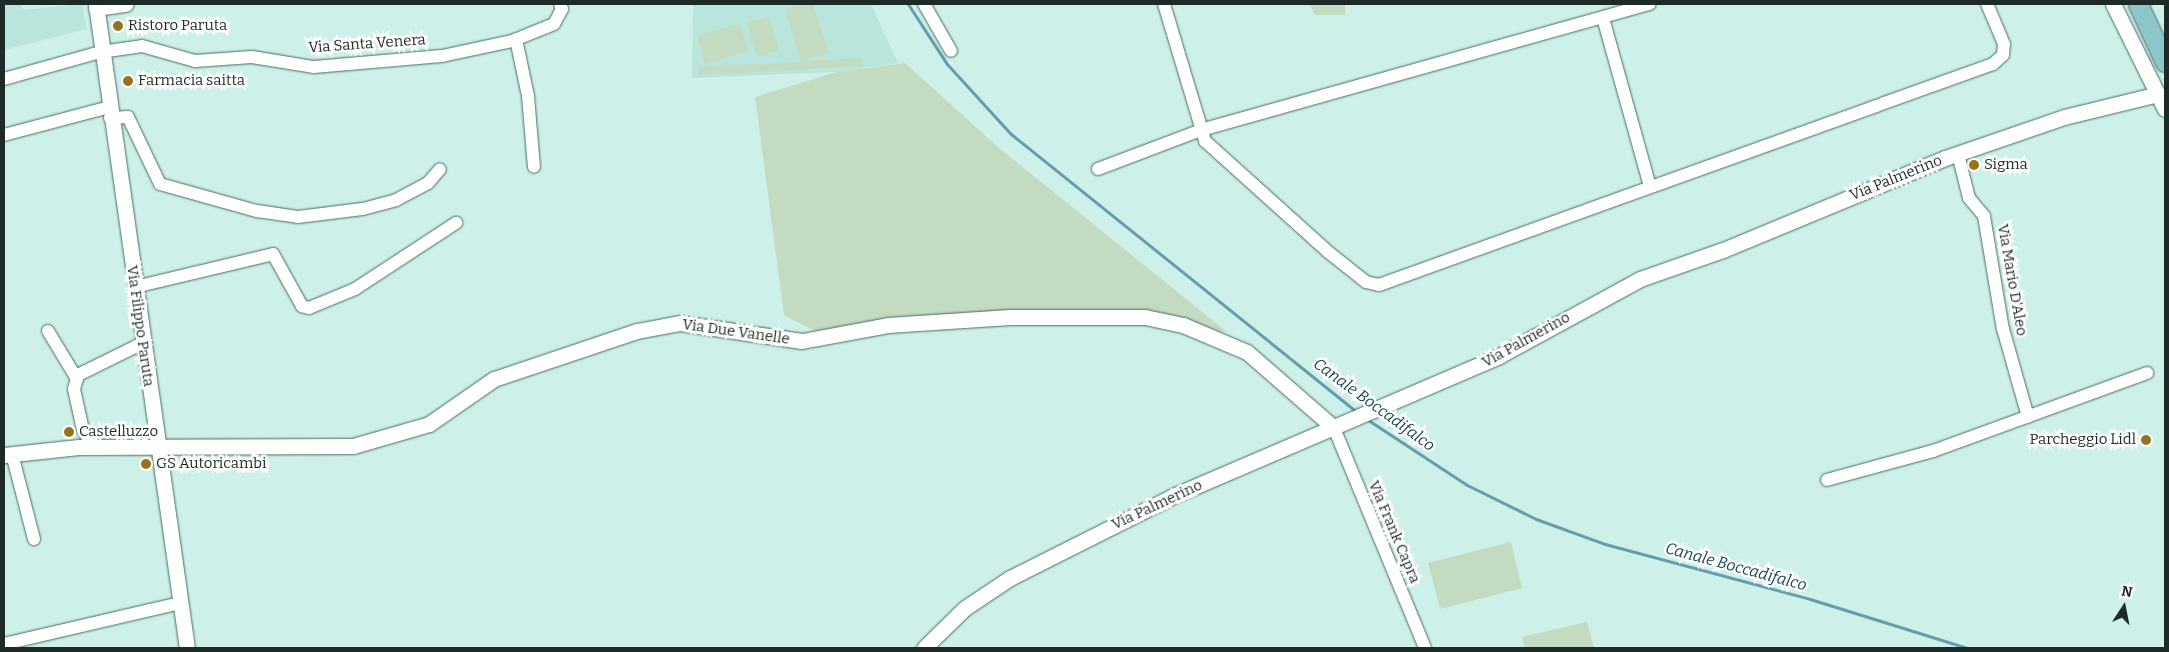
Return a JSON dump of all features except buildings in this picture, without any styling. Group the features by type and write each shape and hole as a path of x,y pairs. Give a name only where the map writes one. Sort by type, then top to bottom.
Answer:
{"main road":[{"path":"2138,4 2165,62"}],"street":[{"path":"96,6 123,4"},
{"name":"Via Santa Venera","path":"4,79 101,52 142,46 195,61 252,57 314,67 442,56 516,39 554,24 562,9 560,4"},
{"path":"924,4 951,51"},
{"path":"1164,4 1205,141 1327,251 1366,282 1379,285 1993,64 2003,55 2004,44 1987,4"},
{"path":"1098,169 1201,130 1650,4"},
{"path":"2114,4 2165,109"},
{"name":"Via Filippo Paruta","path":"96,6 109,113 187,648"},
{"path":"1603,18 1650,186"},
{"path":"516,39 528,96 534,167"},
{"name":"Via Palmerino","path":"924,648 965,608 1010,578 1173,496 1383,408 1499,356 1640,279 1722,250 1958,154 2064,117 2158,94"},
{"path":"4,135 109,113 128,117 160,184 257,211 298,217 363,209 396,200 428,183 440,169"},
{"name":"Via Mario D'Aleo","path":"1958,154 1969,198 1984,216 2003,329 2028,418"},
{"path":"135,287 273,254 302,306 309,308 355,289 456,223"},
{"name":"Via Due Vanelle","path":"8,455 93,447 310,450 354,446 429,424 494,379 637,331 680,323 802,341 875,326 1010,317 1145,318 1183,325 1247,352 1334,428"},
{"path":"48,331 77,379"},
{"path":"93,447 83,430 74,388 77,379 143,343"},
{"path":"1827,480 1933,451 2028,418 2147,373"},
{"name":"Via Frank Capra","path":"1334,428 1424,648"},
{"path":"8,455 34,539"},
{"path":"4,644 180,603"}],"shaded area":[{"path":"4,4 21,4 23,10 82,4 87,29 4,50"},
{"path":"693,4 871,4 898,63 837,72 692,78"}],"green space":[{"path":"804,4 813,4 829,53 804,61 862,58 862,66 699,75 699,67 801,62 785,9"},
{"path":"1309,4 1345,4 1345,15 1315,15"},
{"path":"769,17 779,50 757,57 747,23"},
{"path":"740,23 748,51 705,64 697,36"},
{"path":"905,63 999,148 1227,332 1104,317 824,336 784,315 755,97 837,72"},
{"path":"1511,542 1522,588 1440,609 1428,563"},
{"path":"1587,622 1594,648 1525,648 1522,637"}],"waterway":[{"name":"Canale Boccadifalco","path":"908,4 947,64 1011,134 1356,411"},
{"name":"Canale Boccadifalco","path":"1365,418 1467,485 1536,519 1605,544 1810,599 1967,648"}],"place":[{"name":"Ristoro Paruta","path":"118,26"},
{"name":"Farmacia saitta","path":"128,81"},
{"name":"Sigma","path":"1974,165"},
{"name":"Castelluzzo","path":"69,432"},
{"name":"Parcheggio Lidl","path":"2146,440"},
{"name":"GS Autoricambi","path":"146,464"}]}
